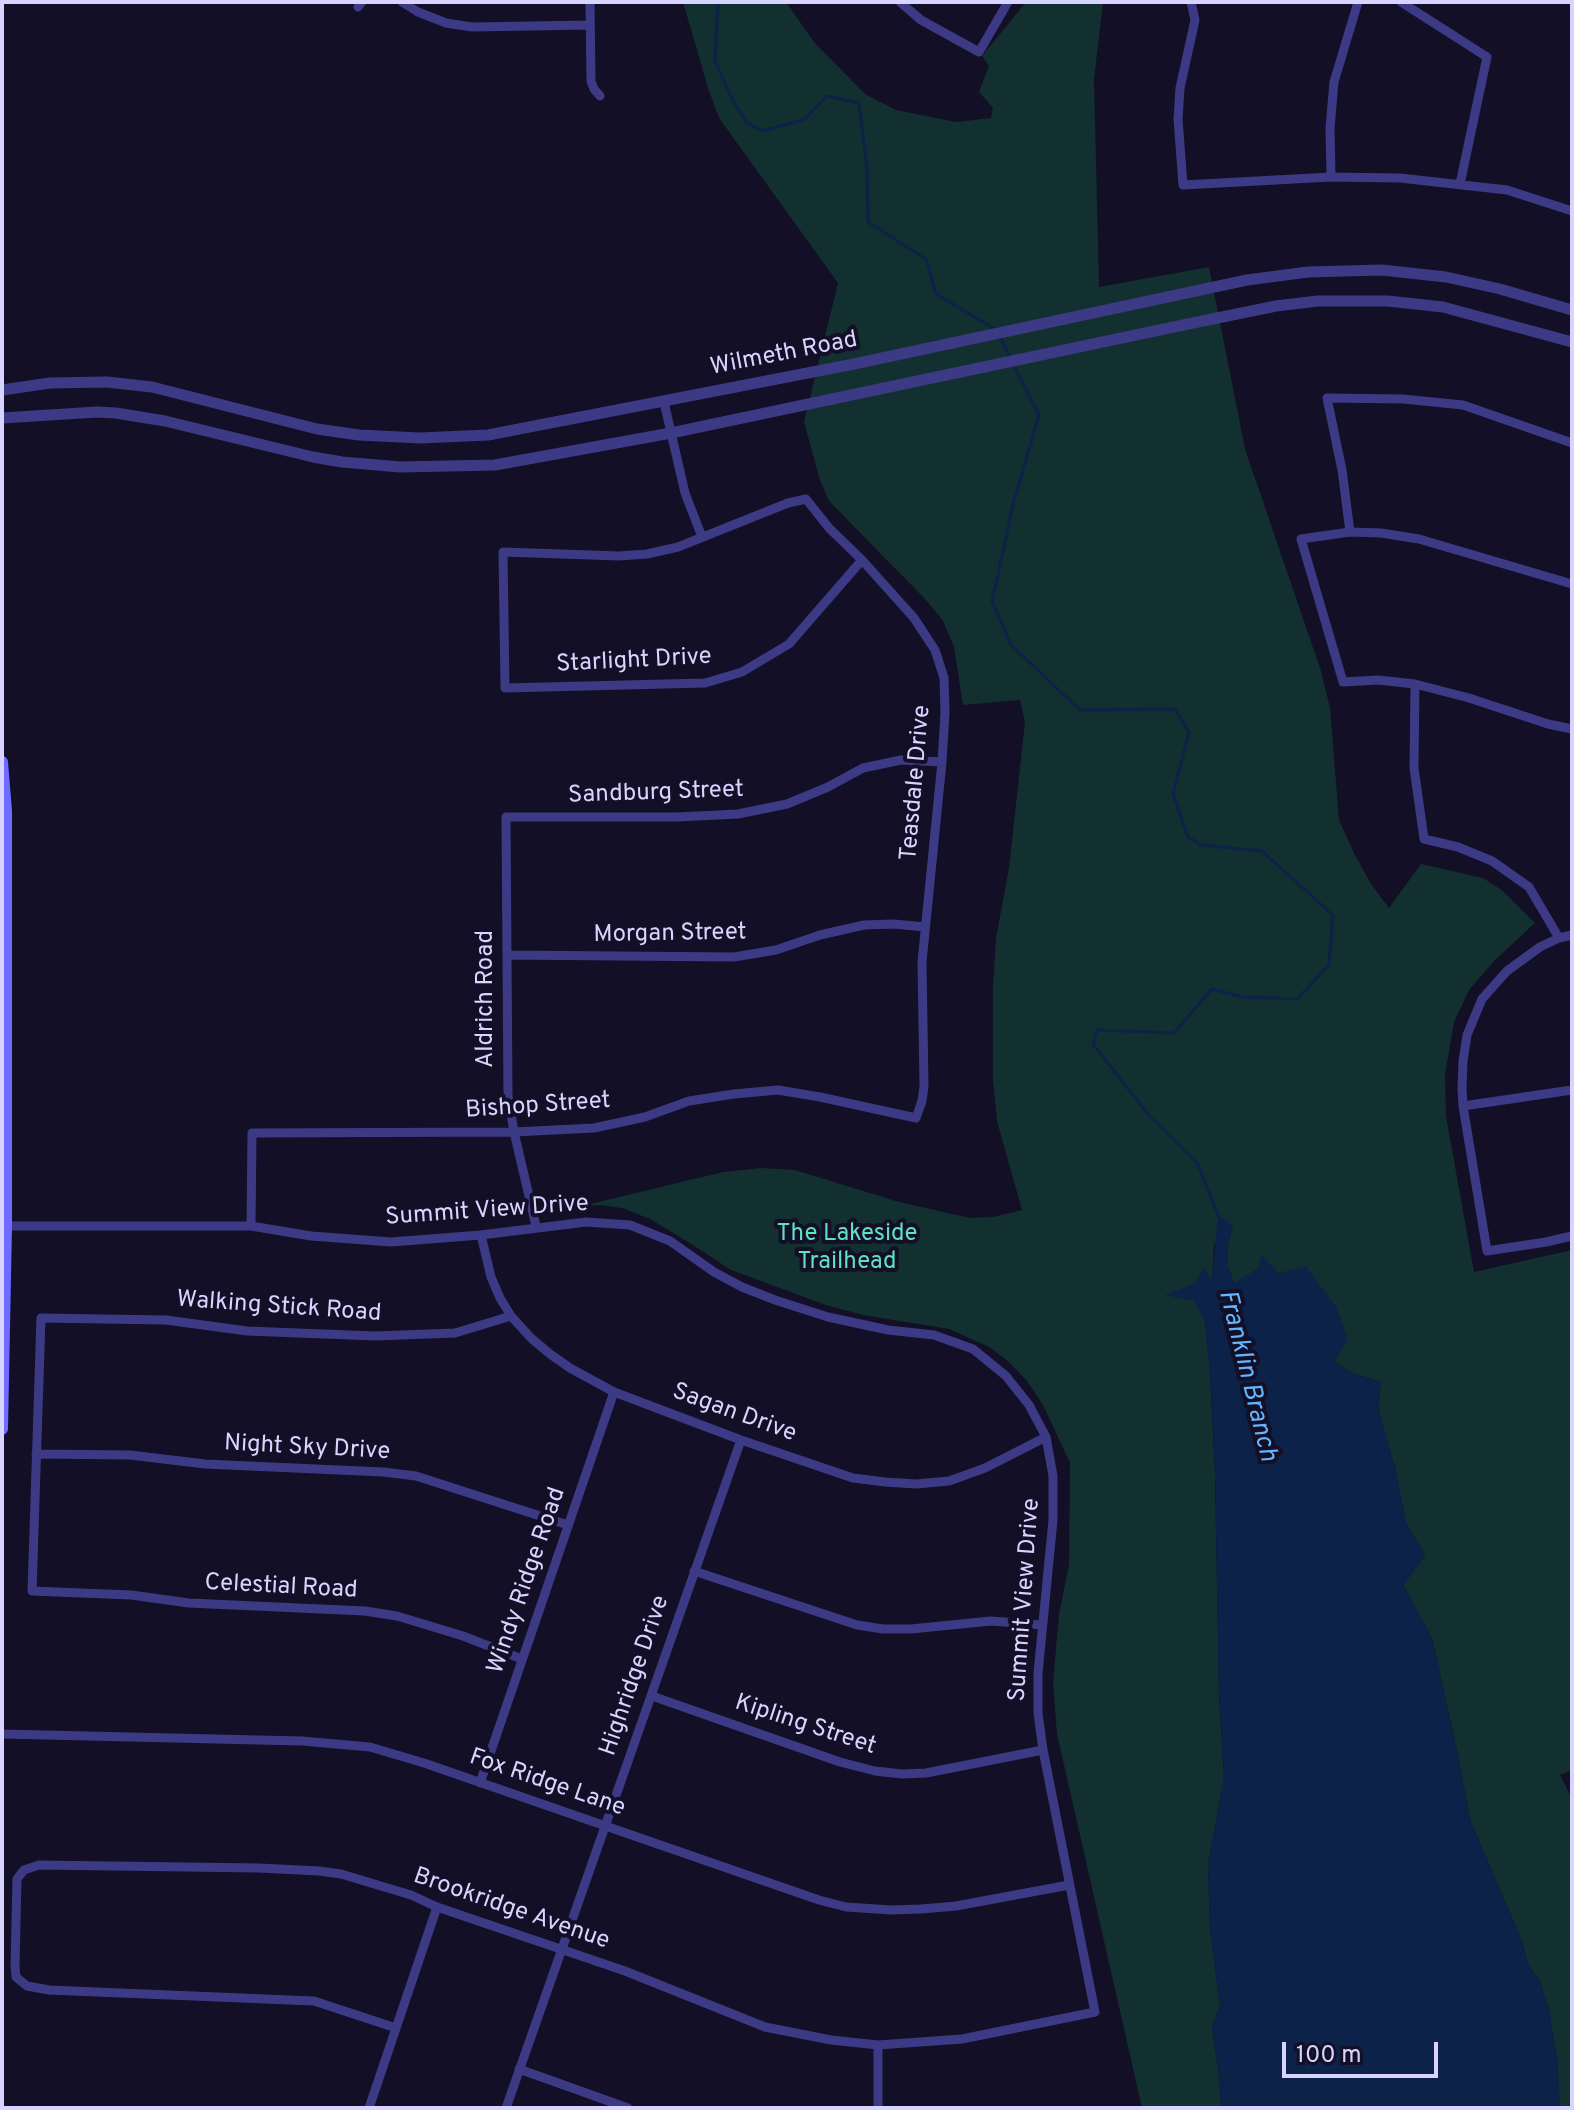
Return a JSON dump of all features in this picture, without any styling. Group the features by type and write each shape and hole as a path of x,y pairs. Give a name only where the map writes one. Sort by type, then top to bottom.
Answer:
{"main road":[{"path":"2,762 6,811 2,1429"}],"street":[{"path":"402,2 446,23 472,27 590,25"},
{"path":"590,2 591,81 600,96"},
{"path":"900,2 921,20 979,52 1008,2"},
{"path":"1191,2 1195,20 1180,88 1178,119 1183,185 1331,177 1400,178 1507,190 1572,211"},
{"path":"1331,177 1330,128 1334,82 1358,2"},
{"path":"1401,2 1487,57 1460,184"},
{"name":"Wilmeth Road","path":"2,390 50,383 107,382 152,387 317,429 359,435 488,435 854,364 1247,280 1308,272 1382,270 1446,277 1572,310"},
{"path":"2,418 116,413 165,421 342,462 400,467 495,465 671,433 1276,306 1318,301 1388,301 1443,307 1572,342"},
{"path":"1350,532 1342,470 1327,398 1403,399 1463,405 1572,443"},
{"path":"664,402 685,493 702,537"},
{"name":"Teasdale Drive","path":"702,537 788,503 806,499 829,528 914,618 935,650 944,678 945,713 922,962 924,1086 916,1118"},
{"path":"1572,584 1419,539 1350,532 1301,539 1343,682 1378,680 1415,684 1572,729"},
{"name":"Starlight Drive","path":"702,537 678,547 647,554 503,552 505,688 705,683 742,672 789,644 862,560"},
{"path":"1415,684 1414,768 1424,839 1458,847 1492,861 1529,887 1559,938"},
{"name":"Sandburg Street","path":"506,817 738,814 787,804 863,768 901,760 942,762"},
{"name":"Aldrich Road","path":"506,817 508,1096 536,1226"},
{"name":"Morgan Street","path":"507,955 734,957 776,950 820,935 864,925 925,927"},
{"path":"1572,935 1540,947 1507,971 1482,999 1473,1016 1462,1075 1463,1106 1487,1251 1572,1236"},
{"name":"Bishop Street","path":"251,1226 252,1133 514,1132 594,1128 645,1117 689,1101 778,1090 916,1118"},
{"path":"1463,1106 1572,1090"},
{"name":"Summit View Drive","path":"4,1226 251,1226 311,1236 391,1242 586,1222 630,1225 670,1241 714,1272 775,1300 873,1327 934,1335 973,1349 1006,1376 1029,1405 1046,1437 1053,1476 1053,1520 1038,1673 1038,1713 1095,2012"},
{"name":"Sagan Drive","path":"481,1235 491,1277 511,1316 550,1354 614,1392 741,1440 853,1478 916,1484 949,1481 985,1468 1046,1437"},
{"name":"Walking Stick Road","path":"36,1454 41,1318 166,1320 247,1331 375,1336 455,1333 511,1316"},
{"name":"Windy Ridge Road","path":"480,1783 614,1392"},
{"name":"Highridge Drive","path":"506,2108 741,1440"},
{"name":"Night Sky Drive","path":"36,1454 130,1455 205,1464 394,1473 446,1484 568,1525"},
{"name":"Celestial Road","path":"36,1454 32,1591 131,1595 189,1603 365,1611 397,1616 463,1636 522,1659"},
{"path":"694,1571 857,1625 883,1629 991,1621 1042,1625"},
{"name":"Kipling Street","path":"652,1696 840,1762 875,1771 926,1773 1043,1750"},
{"name":"Fox Ridge Lane","path":"2,1734 302,1741 370,1747 846,1907 891,1910 956,1906 1069,1885"},
{"name":"Brookridge Avenue","path":"396,2028 314,2001 49,1990 27,1986 16,1977 15,1966 16,1891 20,1874 29,1867 39,1865 341,1874 625,1971 765,2027 831,2040 878,2045 962,2039 1095,2012"},
{"path":"369,2108 437,1907"},
{"path":"878,2045 878,2108"},
{"path":"519,2069 628,2108"}],"green space":[{"name":"The Lakeside Trailhead","path":"683,2 786,2 814,42 865,94 896,110 956,122 991,118 993,108 979,92 989,66 982,56 1026,2 1103,2 1094,79 1099,287 1209,267 1245,449 1321,671 1330,708 1339,820 1354,853 1389,908 1421,864 1483,878 1502,890 1535,923 1495,960 1469,990 1454,1022 1445,1075 1446,1116 1474,1272 1572,1250 1572,1770 1560,1775 1572,1799 1572,2108 1560,2108 1557,2059 1549,2011 1540,1981 1528,1965 1522,1941 1470,1820 1432,1638 1403,1585 1425,1555 1406,1523 1395,1468 1378,1409 1381,1382 1354,1374 1334,1362 1279,1273 1258,1269 1234,1284 1228,1267 1228,1244 1233,1226 1214,1244 1212,1282 1203,1269 1195,1284 1167,1295 1194,1300 1205,1321 1210,1372 1224,1778 1208,1865 1210,1927 1220,2006 1212,2027 1221,2108 1142,2108 1057,1734 1053,1683 1059,1614 1069,1565 1070,1463 1043,1405 1027,1381 1008,1361 989,1347 949,1329 863,1315 826,1305 731,1270 650,1219 622,1208 582,1206 723,1172 761,1168 795,1170 899,1202 970,1218 993,1217 1022,1210 997,1121 993,1080 996,938 1009,868 1025,722 1020,700 963,705 954,647 943,621 829,501 804,422 838,283 719,118"}],"water":[{"path":"1218,1215 1233,1226 1228,1244 1228,1267 1234,1283 1258,1269 1262,1255 1279,1273 1306,1266 1336,1307 1348,1339 1334,1362 1354,1374 1381,1382 1378,1409 1395,1468 1406,1523 1425,1555 1403,1585 1432,1638 1470,1820 1522,1941 1528,1965 1540,1981 1549,2011 1557,2059 1560,2108 1221,2108 1212,2027 1220,2006 1210,1927 1208,1865 1224,1777 1210,1372 1205,1322 1194,1300 1165,1295 1195,1284 1203,1268 1212,1280"}],"waterway":[{"name":"Franklin Branch","path":"718,2 715,61 746,122 762,131 805,119 827,96 859,103 867,167 868,222 926,259 936,294 995,329"},
{"name":"Franklin Branch","path":"999,335 1010,357"},
{"name":"Franklin Branch","path":"1013,364 1039,415 1014,501 992,601 1011,645 1080,710 1175,709 1189,732 1173,794 1188,837 1201,845 1262,851 1333,915 1329,965 1297,999 1242,997 1212,989 1174,1033 1097,1030 1093,1044 1149,1115 1197,1163 1219,1217"}]}
